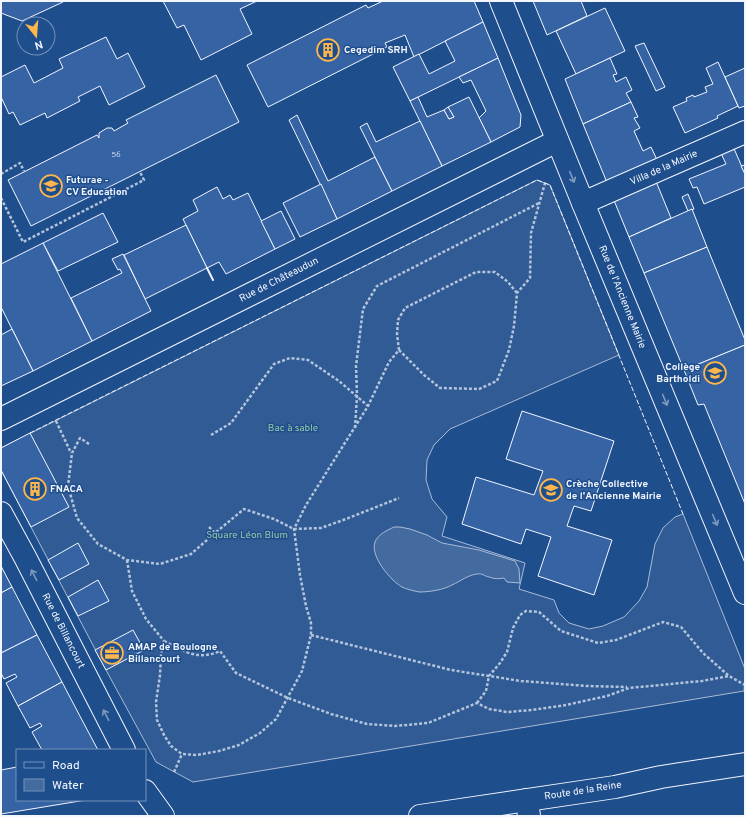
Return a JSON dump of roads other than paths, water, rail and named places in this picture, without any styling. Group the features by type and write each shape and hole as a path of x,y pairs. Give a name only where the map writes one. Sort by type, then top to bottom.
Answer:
{"street":[{"name":"Rue de l'Ancienne Mairie","path":"501,1 745,593"},
{"name":"Villa de la Mairie","path":"583,203 745,132"},
{"name":"Rue de Châteaudun","path":"1,419 558,141"},
{"name":"Rue de Billancourt","path":"1,513 123,749"},
{"name":"Route de la Reine","path":"420,816 528,808 661,777 745,764"},
{"path":"146,792 163,816"}],"water":[{"path":"394,527 410,529 427,535 442,543 479,550 515,561 519,569 520,583 507,582 504,578 498,579 479,574 471,576 448,587 427,592 419,592 404,588 397,584 382,567 375,554 374,548 376,539"}],"place":[{"name":"Cegedim SRH","path":"328,50"},
{"name":"Futurae - CV Education","path":"51,186"},
{"name":"Collège Bartholdi","path":"715,373"},
{"name":"FNACA","path":"35,489"},
{"name":"Crèche Collective de l'Ancienne Mairie","path":"551,490"},
{"name":"AMAP de Boulogne Billancourt","path":"112,653"}],"park label":[{"name":"Bac à sable","path":"293,428"},
{"name":"Square Léon Blum","path":"247,535"}]}
